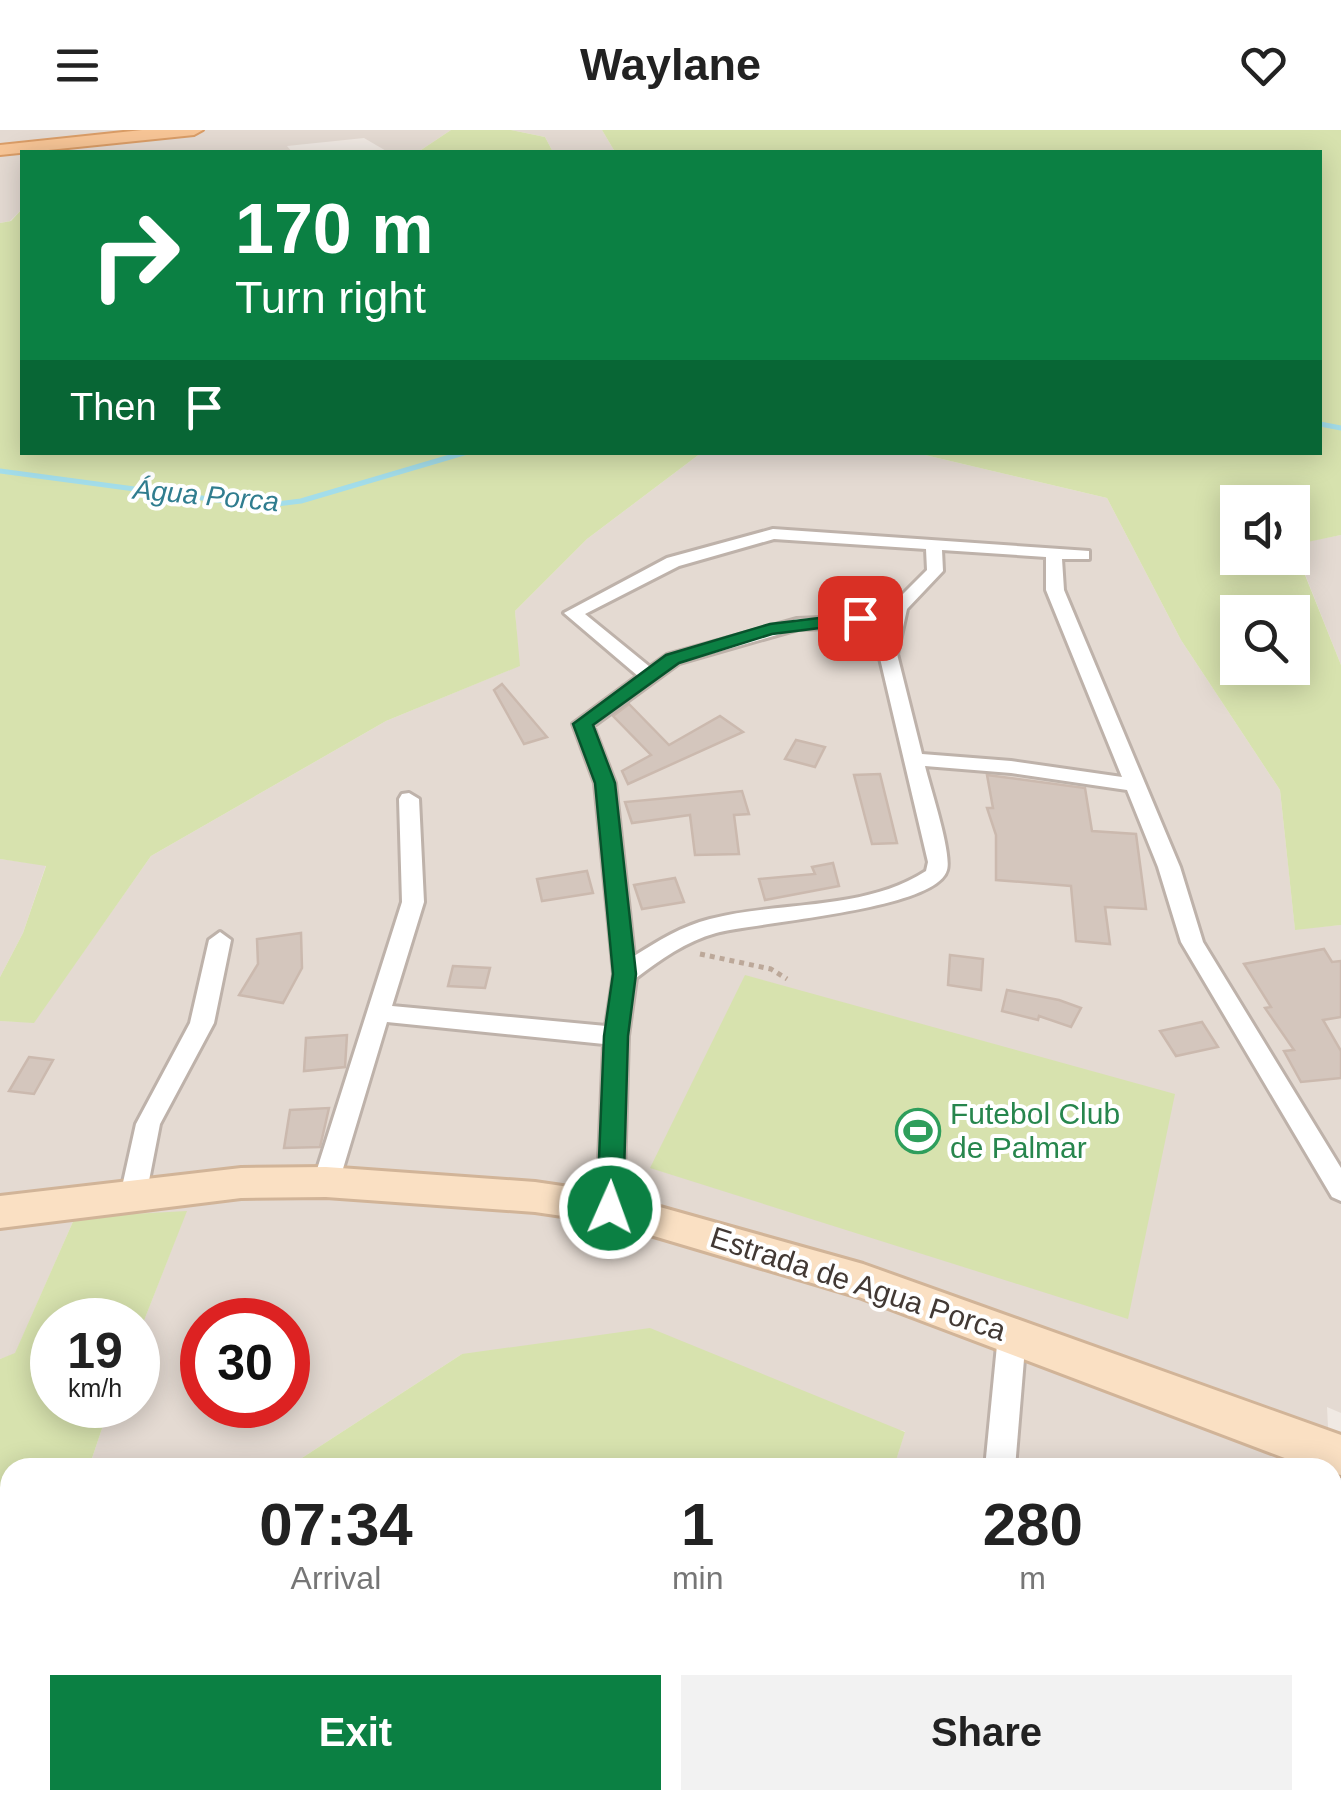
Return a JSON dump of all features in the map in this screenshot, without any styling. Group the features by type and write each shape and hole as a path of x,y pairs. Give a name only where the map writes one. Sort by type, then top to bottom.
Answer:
{"main road":[{"path":"0,150 194,130"},
{"name":"Estrada de Agua Porca","path":"0,1212 241,1182 326,1182 535,1197 610,1208 846,1276 1298,1443 1341,1455"}],"street":[{"path":"650,676 573,613 673,562 773,534 1082,555"},
{"path":"625,974 665,946 710,926 907,891 928,883 936,874 938,862 888,654 900,608 935,570 934,547"},
{"path":"1054,554 1056,590 1169,867 1192,942 1341,1190"},
{"path":"610,1208 616,1036 625,974 605,783 583,724 672,659 770,629 834,620 896,620"},
{"path":"914,759 994,765 1136,785"},
{"path":"326,1182 413,902 410,800"},
{"path":"134,1196 148,1124 202,1023 220,940"},
{"path":"378,1013 616,1036"},
{"path":"1001,1458 1012,1335"}],"path":[{"path":"665,946 772,969 787,979"}],"shaded area":[{"path":"0,130 451,130 421,150 385,150 364,138 287,146 290,150 20,150 20,211 10,221 0,223"},
{"path":"511,130 602,130 614,150 552,150 545,137"},
{"path":"698,455 925,455 1107,498 1181,640 1280,790 1295,929 1341,925 1341,1413 1327,1407 1330,1458 897,1458 905,1431 462,1354 302,1458 92,1458 102,1428 160,1428 160,1298 153,1298 186,1212 75,1217 40,1298 30,1298 30,1320 15,1354 0,1359 0,1021 34,1022 151,856 386,721 519,666 515,611 587,539"},
{"path":"1341,535 1341,665 1305,575 1310,575 1310,541"},
{"path":"0,859 46,865 23,933 0,977"}],"green space":[{"path":"451,130 511,130 545,137 552,150 421,150"},
{"path":"602,130 1341,130 1341,535 1310,541 1310,485 1220,485 1220,575 1305,575 1341,665 1341,925 1295,930 1280,790 1181,640 1107,498 925,455 1322,455 1322,150 614,150"},
{"path":"20,211 20,455 698,455 587,539 515,611 520,666 386,721 151,856 34,1023 0,1021 0,977 23,933 46,866 0,859 0,223 11,221"},
{"name":"Futebol Club de Palmar","path":"745,975 1175,1094 1128,1319 650,1168"},
{"path":"187,1211 153,1298 39,1298 75,1217"},
{"path":"30,1319 30,1428 102,1428 92,1458 0,1458 0,1359 15,1353"},
{"path":"650,1328 905,1432 897,1458 302,1458 462,1354"}],"building":[{"path":"502,684 547,737 524,744 494,690"},
{"path":"629,704 669,745 720,716 743,732 628,784 622,771 651,755 613,716"},
{"path":"796,740 825,747 815,767 785,759"},
{"path":"880,774 897,843 872,844 854,775"},
{"path":"987,775 1085,788 1092,831 1136,834 1146,909 1105,907 1110,944 1076,941 1071,886 996,880 996,835 987,808 993,808"},
{"path":"742,791 749,814 734,815 739,854 695,855 690,815 632,823 625,802"},
{"path":"833,863 839,886 765,900 759,879 815,874 812,867"},
{"path":"587,871 593,893 542,901 537,879"},
{"path":"675,878 684,902 642,909 634,885"},
{"path":"301,933 302,968 283,1003 239,995 258,964 257,939"},
{"path":"1324,949 1332,962 1341,961 1341,1017 1323,1020 1341,1051 1341,1078 1301,1082 1284,1051 1294,1050 1265,1008 1271,1007 1244,964"},
{"path":"950,955 983,959 981,990 948,985"},
{"path":"453,966 490,968 485,988 448,986"},
{"path":"1007,990 1081,1008 1071,1027 1039,1016 1038,1020 1002,1011"},
{"path":"1202,1022 1218,1047 1176,1056 1160,1031"},
{"path":"347,1035 345,1067 304,1071 306,1038"},
{"path":"29,1057 53,1060 34,1094 9,1091"},
{"path":"329,1108 320,1147 284,1148 290,1110"}],"waterway":[{"name":"Água Porca","path":"1322,424 1341,428"},
{"name":"Água Porca","path":"0,471 261,506 301,501 457,455"}],"place":[{"name":"Futebol Club de Palmar","path":"918,1131"}],"route":[{"path":"610,1208 616,1036 625,974 605,783 583,724 672,659 770,629 860,618"}]}
